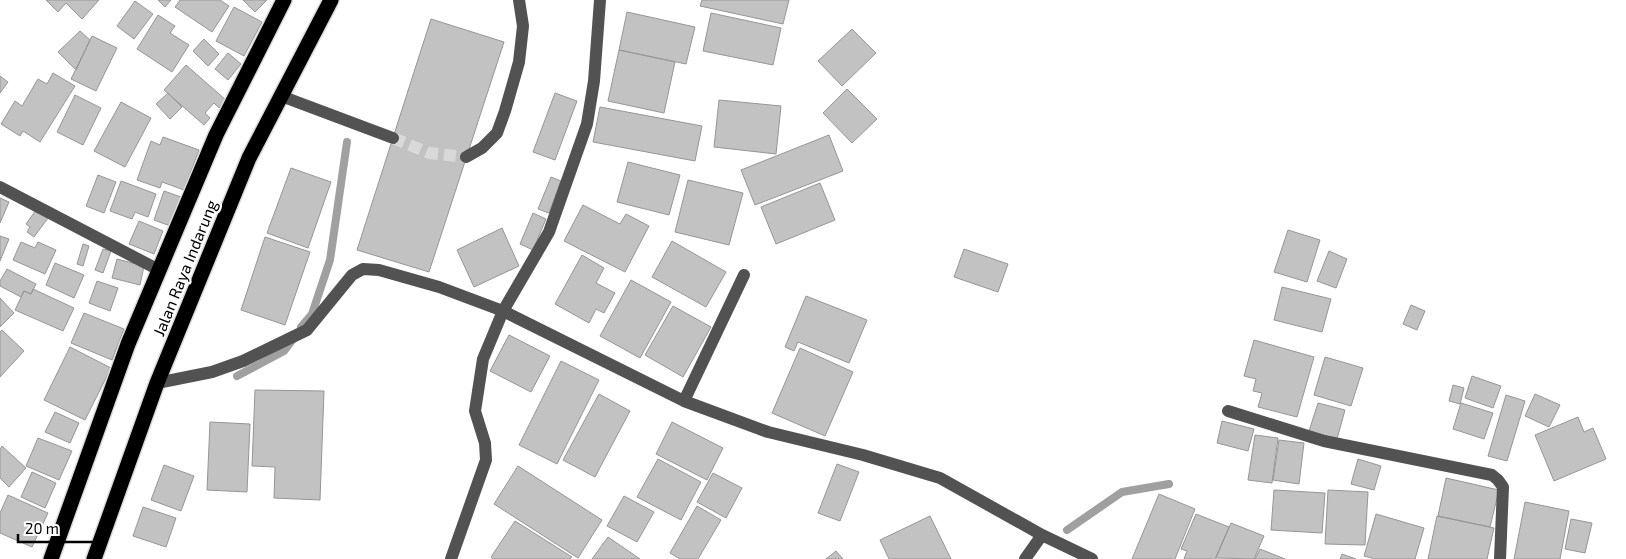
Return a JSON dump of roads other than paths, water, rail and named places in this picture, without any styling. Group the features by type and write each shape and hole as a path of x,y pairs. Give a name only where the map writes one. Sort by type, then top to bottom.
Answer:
{"highway":[{"name":"Jalan Raya Indarung","path":"51,559 128,344 216,135 284,0"},
{"name":"Jalan Raya Indarung","path":"94,559 157,383 249,158 330,0"}],"street":[{"path":"466,157 482,148 497,133 505,111 519,62 523,26 519,0"},
{"path":"450,559 486,460 485,443 475,411 483,358 503,311 549,232 587,124 594,81 600,0"},
{"path":"282,96 393,138"},
{"path":"0,187 159,270"},
{"path":"157,383 212,372 243,361 307,330 352,275 363,269 379,270 439,288 503,311 684,401 768,432 864,456 940,478 1042,535 1092,559"},
{"path":"684,401 744,275"},
{"path":"1228,411 1324,441 1492,475 1503,487 1500,559"},
{"path":"1024,559 1042,535"}],"waterway":[{"path":"301,327 312,314 330,260 347,142"},
{"path":"237,376 284,351 293,339"},
{"path":"1067,530 1122,492 1169,484"}],"tunnel":[{"path":"393,138 429,153 466,157"}]}
